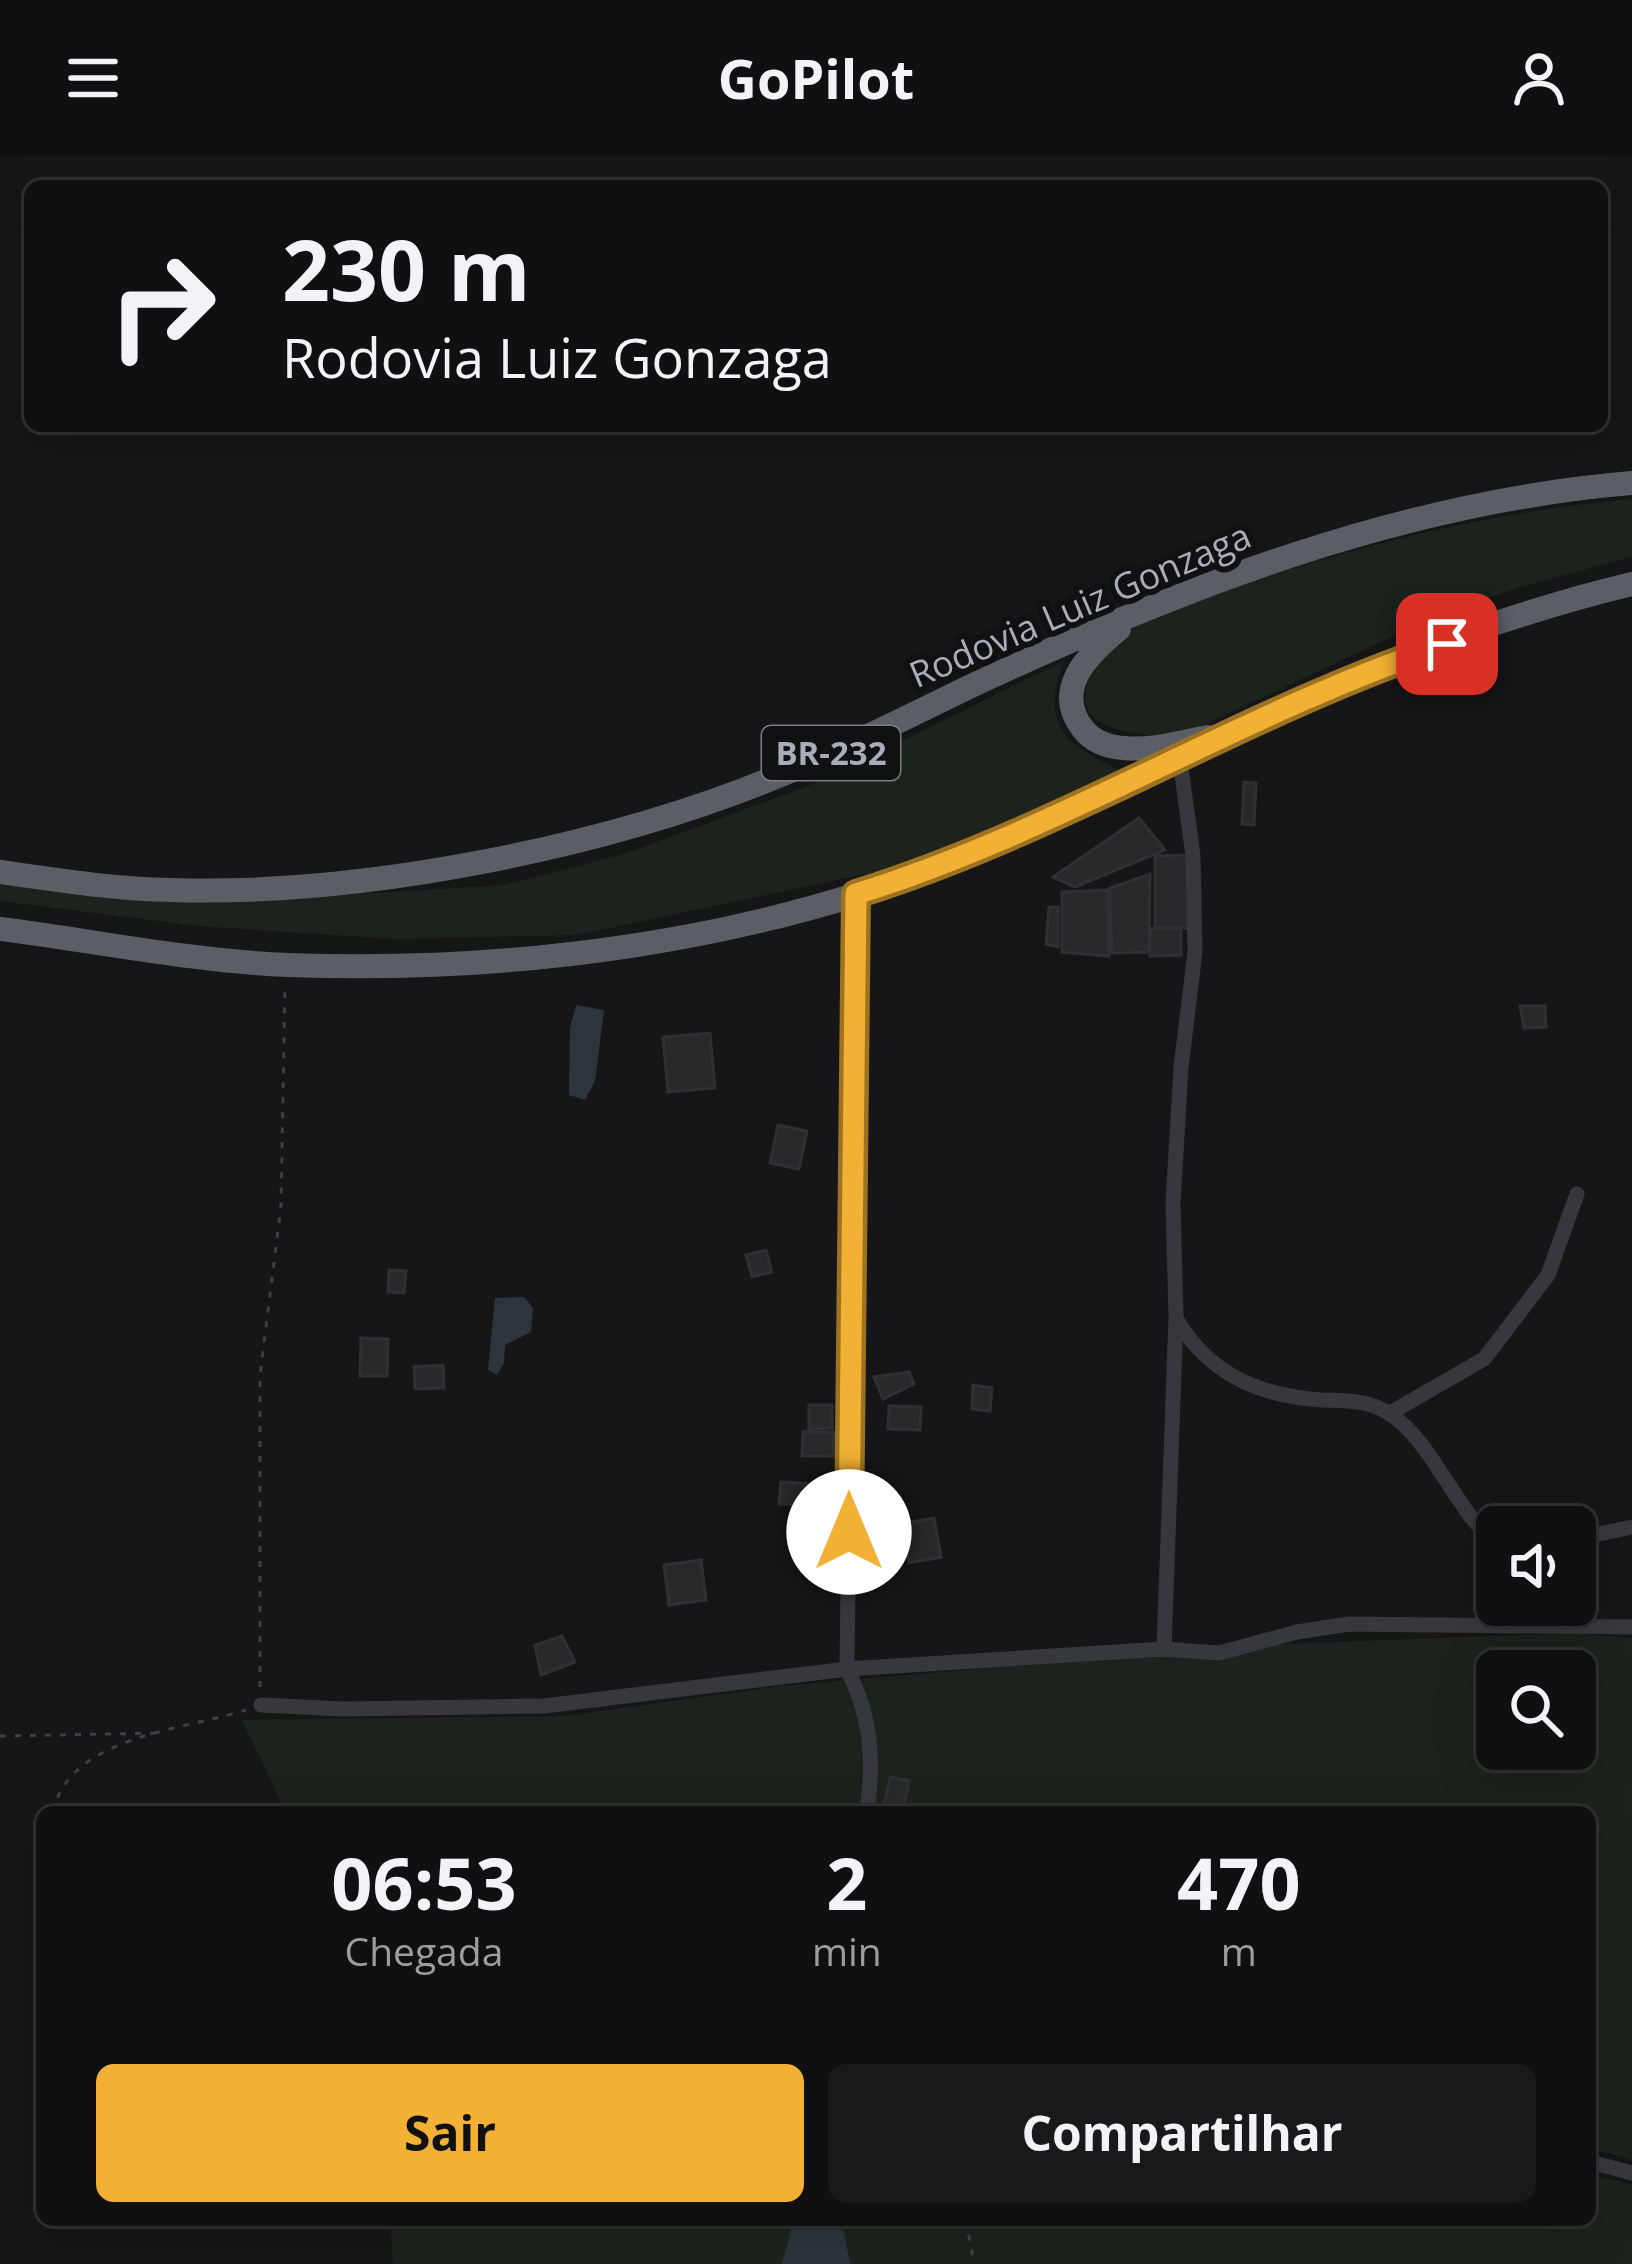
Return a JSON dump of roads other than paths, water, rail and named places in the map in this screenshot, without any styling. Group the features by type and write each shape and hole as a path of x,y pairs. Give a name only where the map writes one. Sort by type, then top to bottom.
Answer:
{"highway":[{"name":"Rodovia Luiz Gonzaga","path":"0,872 130,888 251,889 489,860 557,846 676,813 778,776 1145,609 1256,566 1394,526 1520,499 1632,483"},
{"path":"0,929 285,964 437,962 581,952 781,915 856,894 994,844 1363,672 1632,584"},
{"path":"1145,609 1108,638 1079,671 1071,687 1076,719 1089,736 1124,748 1220,735"}],"street":[{"path":"1164,1649 1176,1317 1174,1181 1195,952 1193,856 1180,760"},
{"path":"856,894 847,1669 868,1716 872,1739 867,1806"},
{"path":"1390,1413 1484,1359 1548,1275 1577,1194"},
{"path":"1176,1317 1205,1359 1247,1386 1276,1395 1372,1405 1390,1413 1406,1426 1476,1522"},
{"path":"1596,1535 1632,1527"},
{"path":"261,1705 343,1709 544,1706 847,1669 1164,1649 1219,1654 1297,1631 1369,1623 1632,1627"},
{"path":"1596,2164 1632,2174"}]}
